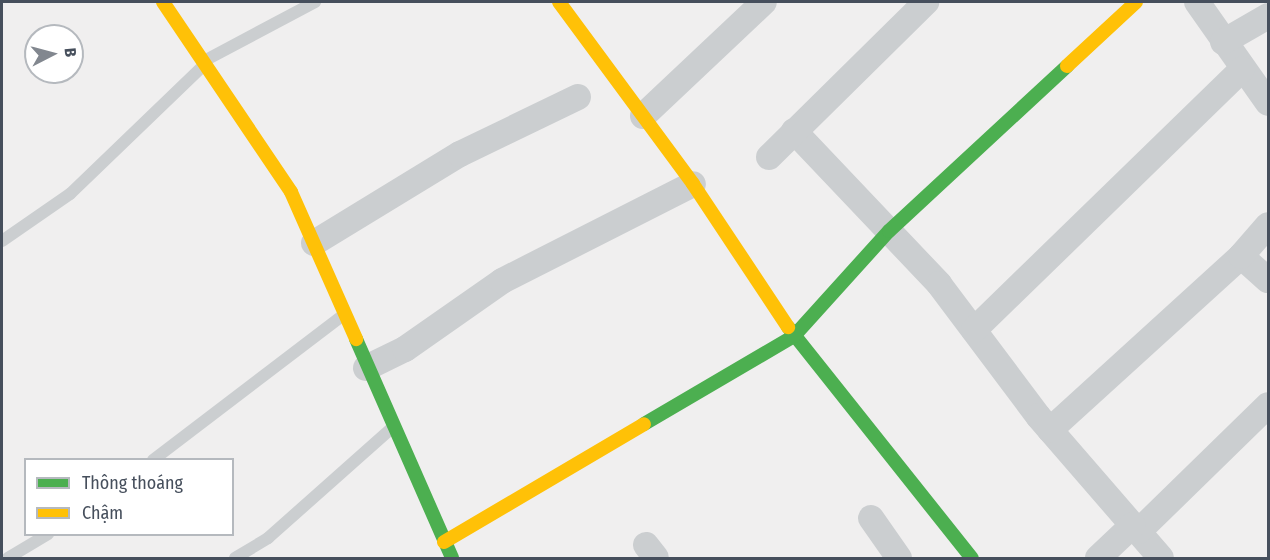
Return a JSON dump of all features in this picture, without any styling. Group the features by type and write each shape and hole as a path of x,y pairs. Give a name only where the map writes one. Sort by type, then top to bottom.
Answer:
{"street":[{"path":"559,2 693,184 794,336 972,558"},
{"path":"643,116 764,2"},
{"path":"769,157 926,2"},
{"path":"444,542 794,336 889,231 1136,2"},
{"path":"1197,2 1242,69 1269,103"},
{"path":"168,3 204,63 291,192 366,368 452,558"},
{"path":"1223,42 1269,16"},
{"path":"974,330 1242,69"},
{"path":"314,243 460,154 578,98"},
{"path":"794,131 939,284 1050,430 1161,558"},
{"path":"366,368 405,349 502,281 693,184"},
{"path":"1050,430 1241,256 1269,225"},
{"path":"1241,256 1269,280"},
{"path":"1098,558 1136,528 1269,405"},
{"path":"871,518 899,558"}],"lane":[{"path":"2,240 69,194 204,63 315,2"},
{"path":"154,458 344,315"},
{"path":"235,558 268,537 393,428"},
{"path":"8,558 45,536"}],"traffic: fast":[{"path":"644,424 794,336 889,231 1067,66"},
{"path":"788,327 972,558"},
{"path":"356,339 452,558"}],"traffic: slow":[{"path":"163,2 291,192 356,339"},
{"path":"559,2 693,184 788,327"},
{"path":"1067,66 1136,2"},
{"path":"444,542 644,424"}]}
